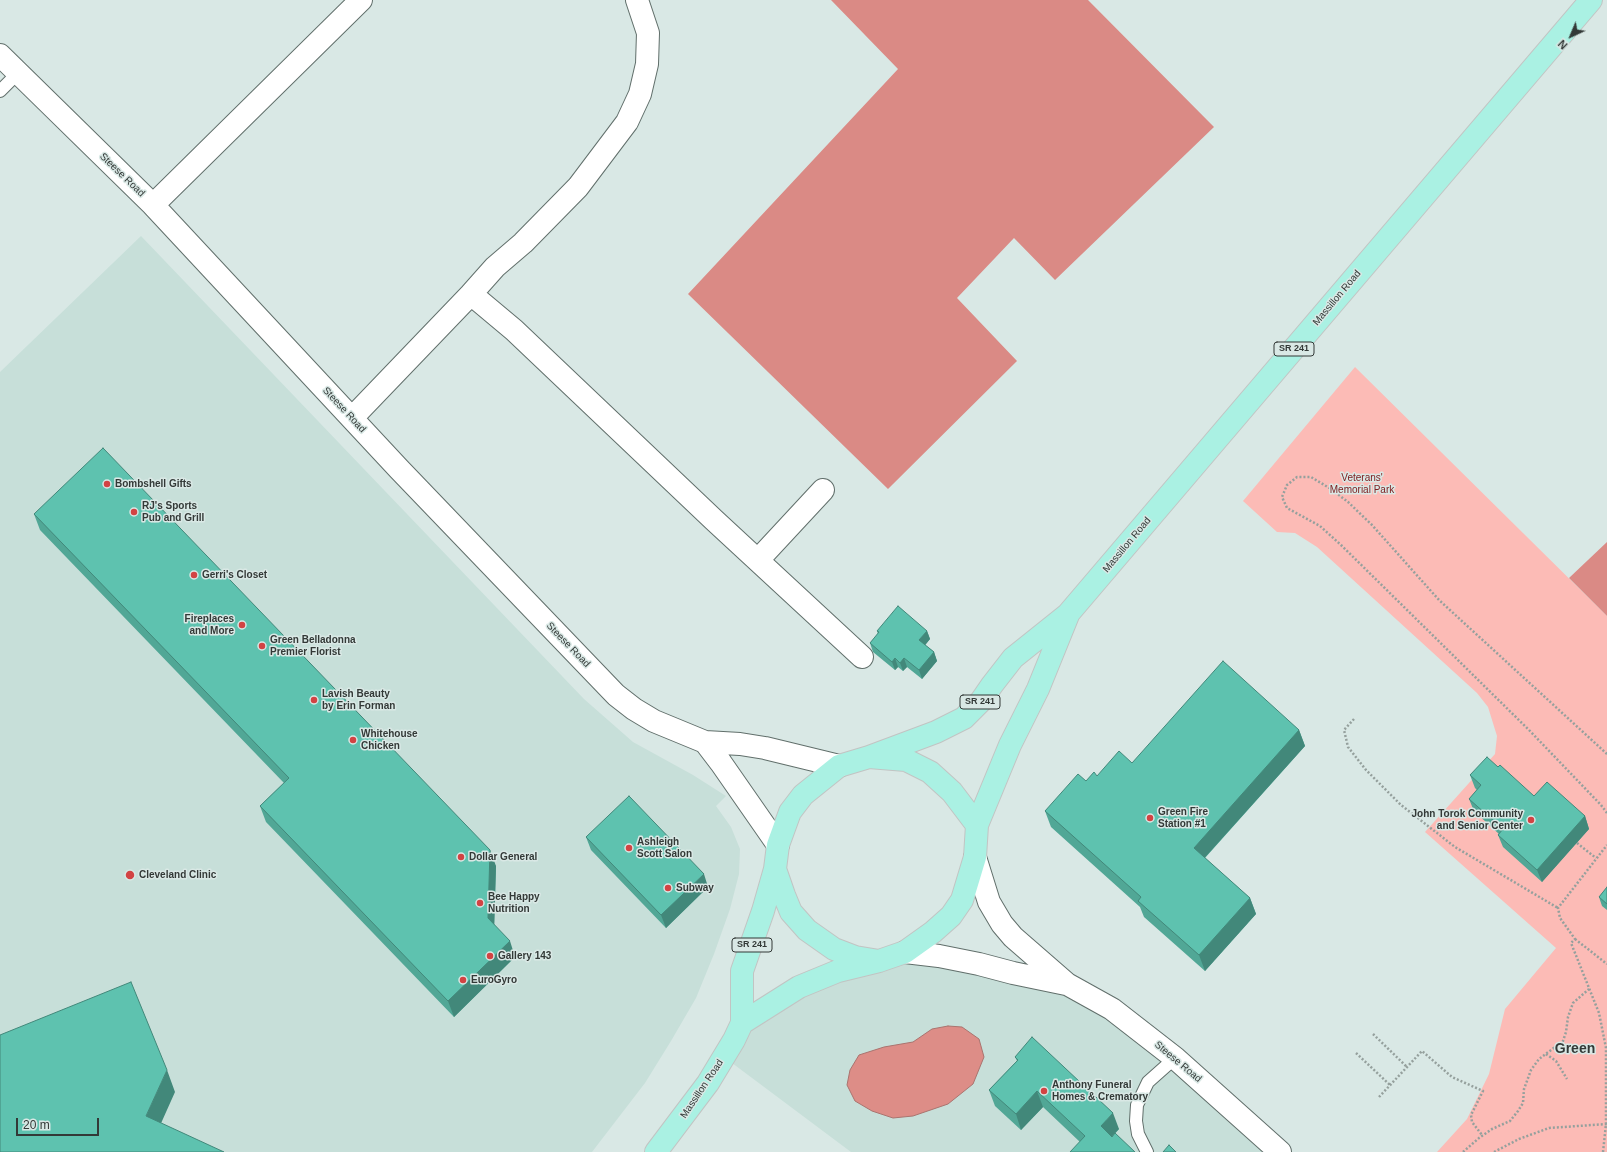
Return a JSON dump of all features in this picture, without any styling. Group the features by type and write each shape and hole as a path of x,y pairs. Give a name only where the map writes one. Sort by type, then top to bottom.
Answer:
{"main road":[{"name":"Massillon Road","path":"869,757 936,732 964,718 981,701 1013,658 1068,614 1591,0"},
{"name":"Massillon Road","path":"977,825 1010,745 1038,689 1068,614"},
{"name":"SR 241","path":"775,869 778,845 790,812 803,795 839,766 869,757"},
{"path":"869,757 906,760 930,772 952,792 977,825"},
{"name":"SR 241","path":"742,1023 799,987 838,971 879,961 905,952 933,932 951,916 962,900 975,857 977,825"},
{"name":"Massillon Road","path":"656,1152 708,1083 734,1040 742,1023 742,971 763,911 775,869"},
{"path":"775,869 791,912 807,930 834,949 855,956 879,961"}],"street":[{"path":"153,205 361,0"},
{"path":"352,418 495,267 523,243 578,187 627,122 640,94 647,64 648,32 637,0"},
{"name":"Steese Road","path":"0,55 153,205 399,469 616,695 634,709 654,721 705,742 740,744 765,748 839,766"},
{"path":"471,294 514,330 862,657"},
{"path":"758,560 822,490"},
{"path":"705,742 778,845"},
{"name":"Steese Road","path":"975,857 989,902 1002,924 1013,937 1067,984 1112,1009 1175,1058 1280,1152"},
{"name":"Steese Road","path":"905,952 939,956 1067,984"}],"lane":[{"path":"0,91 18,73"},
{"path":"1147,1152 1138,1134 1136,1120 1138,1105 1148,1082 1175,1058"}],"path":[{"path":"1607,754 1439,600 1372,525 1348,502 1331,489 1311,477 1297,477 1287,485 1282,497 1287,508 1320,526 1341,545 1529,730 1607,813"},
{"path":"1354,719 1344,730 1348,747 1366,770 1401,805 1455,847 1558,908 1560,918 1575,939 1607,964"},
{"path":"1577,843 1596,858"},
{"path":"1558,908 1607,845"},
{"path":"1575,939 1571,943 1599,1014 1606,1048 1606,1124 1603,1152"},
{"path":"1463,1152 1482,1135 1510,1120 1518,1111 1523,1103 1524,1089 1531,1070 1539,1059 1563,1041 1568,1017 1573,1003 1589,989"},
{"path":"1373,1034 1407,1066"},
{"path":"1379,1097 1422,1051 1452,1077 1483,1091 1471,1115 1472,1122 1482,1135"},
{"path":"1356,1053 1390,1085"},
{"path":"1546,1054 1556,1061 1567,1079"},
{"path":"1494,1152 1519,1139 1549,1128 1606,1124"}],"shaded area":[{"path":"831,0 1088,0 1214,127 1055,280 1014,238 957,298 1017,361 888,489 688,294 898,69"},
{"path":"141,236 584,699 633,742 693,775 726,796 716,806 731,827 740,849 739,874 730,909 714,954 696,998 671,1041 645,1083 592,1152 0,1152 0,372"},
{"path":"1607,542 1607,616 1569,578"},
{"path":"905,952 1067,984 1280,1152 851,1152 724,1057 742,1023"},
{"path":"948,1026 962,1027 979,1039 984,1057 973,1084 948,1104 913,1116 893,1118 872,1111 855,1101 847,1085 850,1070 859,1055 884,1047 913,1042 932,1029"}],"green space":[{"name":"Veterans' Memorial Park","path":"1355,367 1607,616 1607,1152 1437,1152 1467,1119 1489,1074 1505,1009 1556,948 1425,832 1495,754 1497,736 1488,707 1477,693 1317,547 1295,533 1277,532 1243,501"}],"building":[{"path":"103,448 490,850 488,918 510,941 448,1001 260,806 289,778 34,514"},
{"path":"898,606 927,631 919,640 934,652 919,670 904,658 900,663 895,658 892,662 870,643 879,632 877,631"},
{"name":"Green Fire Station #1","path":"1223,661 1299,730 1194,848 1250,898 1199,955 1138,901 1141,897 1045,811 1078,774 1086,781 1094,772 1097,776 1119,751 1132,763"},
{"name":"John Torok Community and Senior Center","path":"1487,757 1498,767 1500,765 1534,796 1547,782 1585,816 1537,870 1498,835 1503,829 1469,799 1481,785 1470,775"},
{"path":"629,796 704,874 661,915 586,837"},
{"path":"1607,887 1607,904 1599,897"},
{"path":"131,982 167,1070 146,1116 224,1152 0,1152 0,1035"},
{"name":"Anthony Funeral Homes & Crematory","path":"1032,1037 1113,1113 1101,1126 1112,1137 1115,1133 1135,1152 1070,1152 1085,1136 1037,1091 1016,1114 989,1090 1018,1060 1015,1057"},
{"path":"1169,1145 1176,1152 1163,1152"}],"place":[{"name":"Bombshell Gifts","path":"107,484"},
{"name":"RJ's Sports Pub and Grill","path":"134,512"},
{"name":"Gerri's Closet","path":"194,575"},
{"name":"Fireplaces and More","path":"242,625"},
{"name":"Green Belladonna Premier Florist","path":"262,646"},
{"name":"Lavish Beauty by Erin Forman","path":"314,700"},
{"name":"Whitehouse Chicken","path":"353,740"},
{"name":"Green Fire Station #1","path":"1150,818"},
{"name":"John Torok Community and Senior Center","path":"1531,820"},
{"name":"Ashleigh Scott Salon","path":"629,848"},
{"name":"Dollar General","path":"461,857"},
{"name":"Cleveland Clinic","path":"130,875"},
{"name":"Subway","path":"668,888"},
{"name":"Bee Happy Nutrition","path":"480,903"},
{"name":"Gallery 143","path":"490,956"},
{"name":"EuroGyro","path":"463,980"},
{"name":"Anthony Funeral Homes & Crematory","path":"1044,1091"}],"district":[{"name":"Green","path":"1575,1049"}]}
